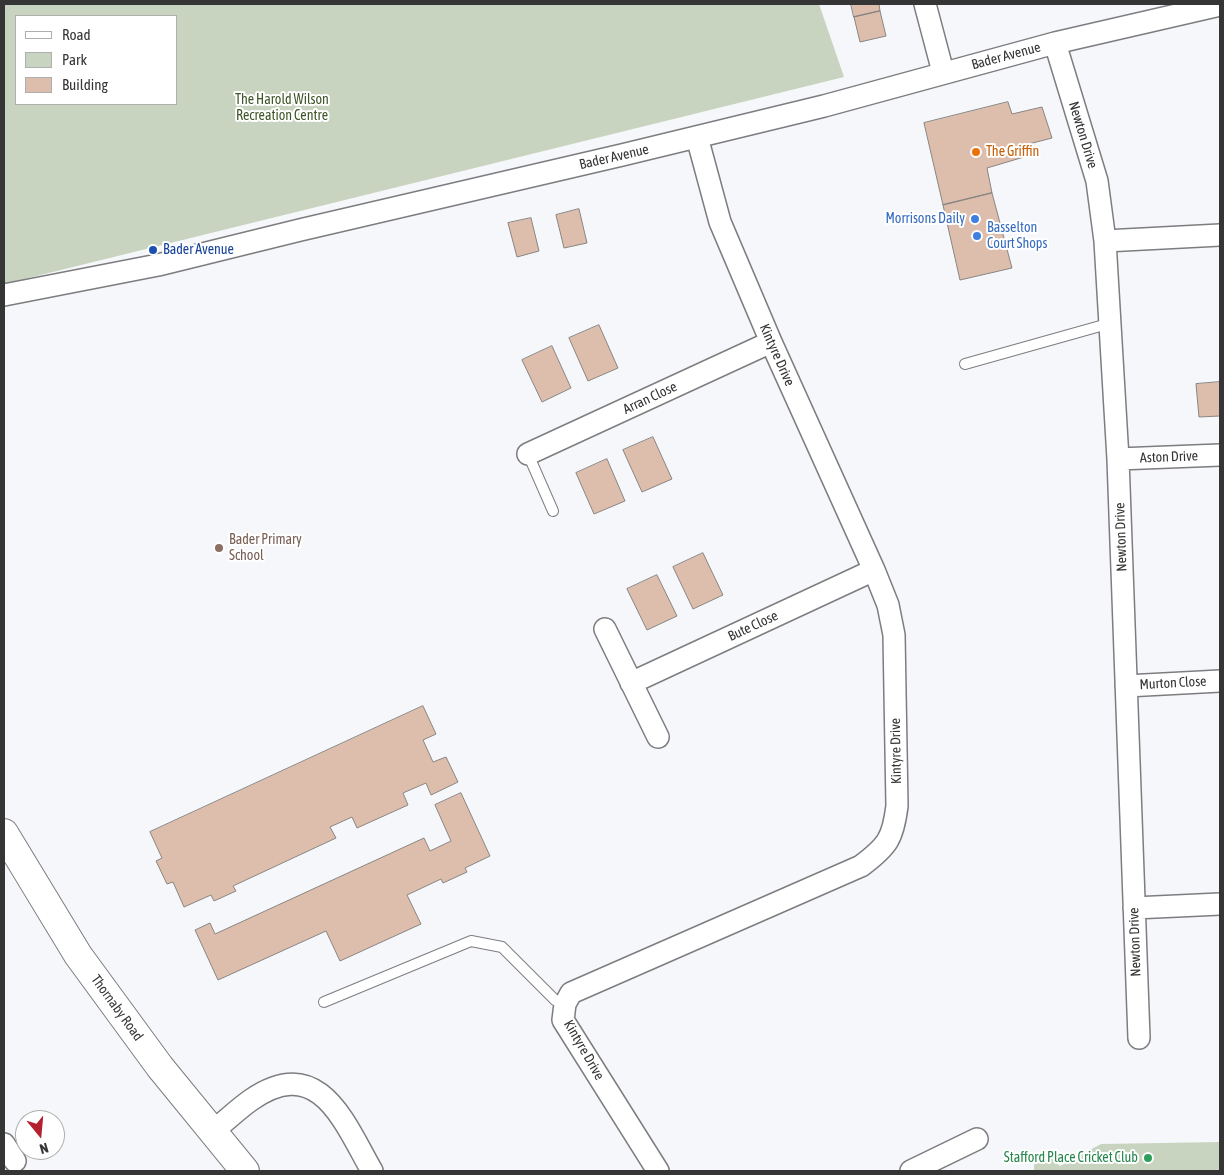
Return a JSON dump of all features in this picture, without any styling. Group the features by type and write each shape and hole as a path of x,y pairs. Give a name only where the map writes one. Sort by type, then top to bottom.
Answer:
{"street":[{"path":"925,4 943,72"},
{"name":"Bader Avenue","path":"4,295 158,265 697,137 824,106 1055,43 1220,5"},
{"name":"Newton Drive","path":"1055,43 1097,181 1105,241 1118,459 1139,1038"},
{"name":"Kintyre Drive","path":"658,1171 563,1020 564,1004 572,993 861,866 879,853 889,840 894,824 896,806 894,635 888,605 720,222 697,137"},
{"path":"1105,241 1220,235"},
{"name":"Arran Close","path":"528,454 771,342"},
{"name":"Aston Drive","path":"1118,459 1220,456"},
{"name":"Bute Close","path":"631,683 874,570"},
{"path":"605,628 658,736"},
{"name":"Murton Close","path":"1126,686 1220,681"},
{"name":"Thornaby Road","path":"4,833 78,955 160,1067 246,1171"},
{"path":"1134,908 1220,904"},
{"path":"213,1131 269,1089 292,1083 310,1086 323,1095 334,1108 372,1171"},
{"path":"911,1171 977,1139"}],"lane":[{"path":"965,364 1111,323"},
{"path":"528,454 553,511"},
{"path":"324,1002 471,941 502,947 555,1000 564,1004"}],"green space":[{"name":"The Harold Wilson Recreation Centre","path":"4,4 819,4 844,77 4,284"},
{"name":"Stafford Place Cricket Club","path":"1220,1142 1220,1171 1034,1171 1034,1165 1045,1152 1060,1166 1101,1144"}],"building":[{"path":"851,4 879,4 880,11 854,17"},
{"path":"880,11 886,36 860,42 854,17"},
{"name":"The Griffin","path":"1008,102 1012,114 1042,107 1052,138 1021,146 1024,157 987,168 992,193 943,205 924,123"},
{"name":"Basselton Court Shops","path":"992,193 1012,268 960,280 943,205"},
{"path":"579,209 587,243 564,248 556,215"},
{"path":"531,218 539,251 517,257 508,223"},
{"path":"599,325 618,368 588,381 569,338"},
{"path":"552,346 571,388 542,402 522,360"},
{"path":"1220,382 1220,416 1199,417 1196,384"},
{"path":"653,437 672,479 642,492 623,450"},
{"path":"607,459 625,501 594,514 576,473"},
{"path":"703,553 723,595 693,609 673,567"},
{"path":"657,575 677,616 647,630 627,589"},
{"path":"423,706 436,734 423,740 433,762 446,757 458,782 431,795 426,783 403,793 408,805 357,828 352,817 330,827 336,838 233,886 236,891 214,901 211,895 184,907 173,882 167,884 156,861 162,858 150,832"},
{"path":"461,793 490,856 465,868 467,872 443,883 441,879 407,895 421,924 340,961 326,931 218,980 195,930 210,923 215,934 424,838 430,851 451,841 435,805"}],"place":[{"name":"The Griffin","path":"976,152"},
{"name":"Morrisons Daily","path":"975,219"},
{"name":"Basselton Court Shops","path":"977,236"},
{"name":"Bader Avenue","path":"153,250"},
{"name":"Bader Primary School","path":"219,548"},
{"name":"Stafford Place Cricket Club","path":"1148,1158"}]}
